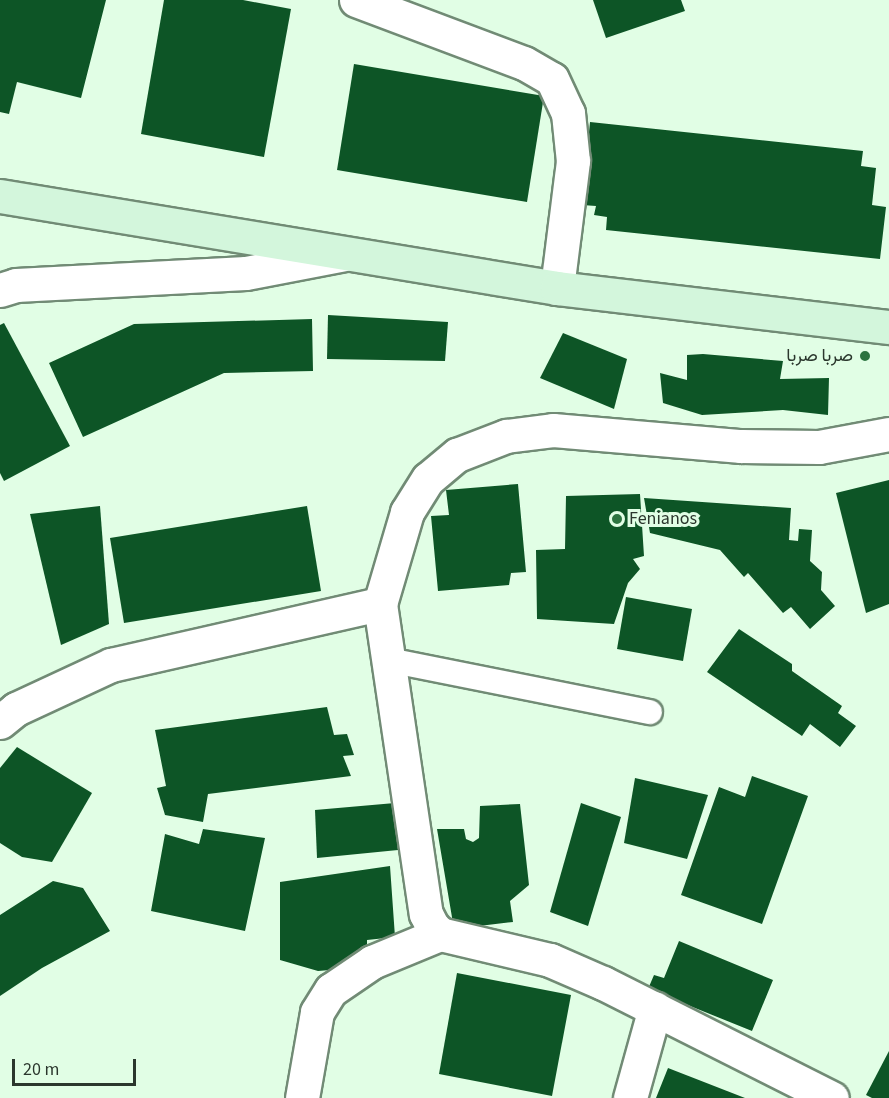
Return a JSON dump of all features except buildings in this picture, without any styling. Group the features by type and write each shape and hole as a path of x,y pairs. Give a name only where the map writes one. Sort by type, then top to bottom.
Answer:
{"main road":[{"path":"0,196 557,288 889,327"}],"street":[{"path":"357,0 417,12 524,63 552,79 568,113 573,161 557,288"},
{"path":"0,290 16,285 246,273 352,253"},
{"path":"440,934 426,914 381,604 407,512 428,479 457,455 506,436 554,430 741,446 819,447 889,434"},
{"path":"0,722 16,709 111,665 381,604"},
{"path":"302,1098 316,1012 331,990 372,962 440,934 549,960 655,1008 832,1098"},
{"path":"630,1098 655,1008"}],"lane":[{"path":"389,660 650,712"}],"place":[{"name":"صربا صربا","path":"865,356"},
{"name":"Fenianos","path":"617,519"}]}
